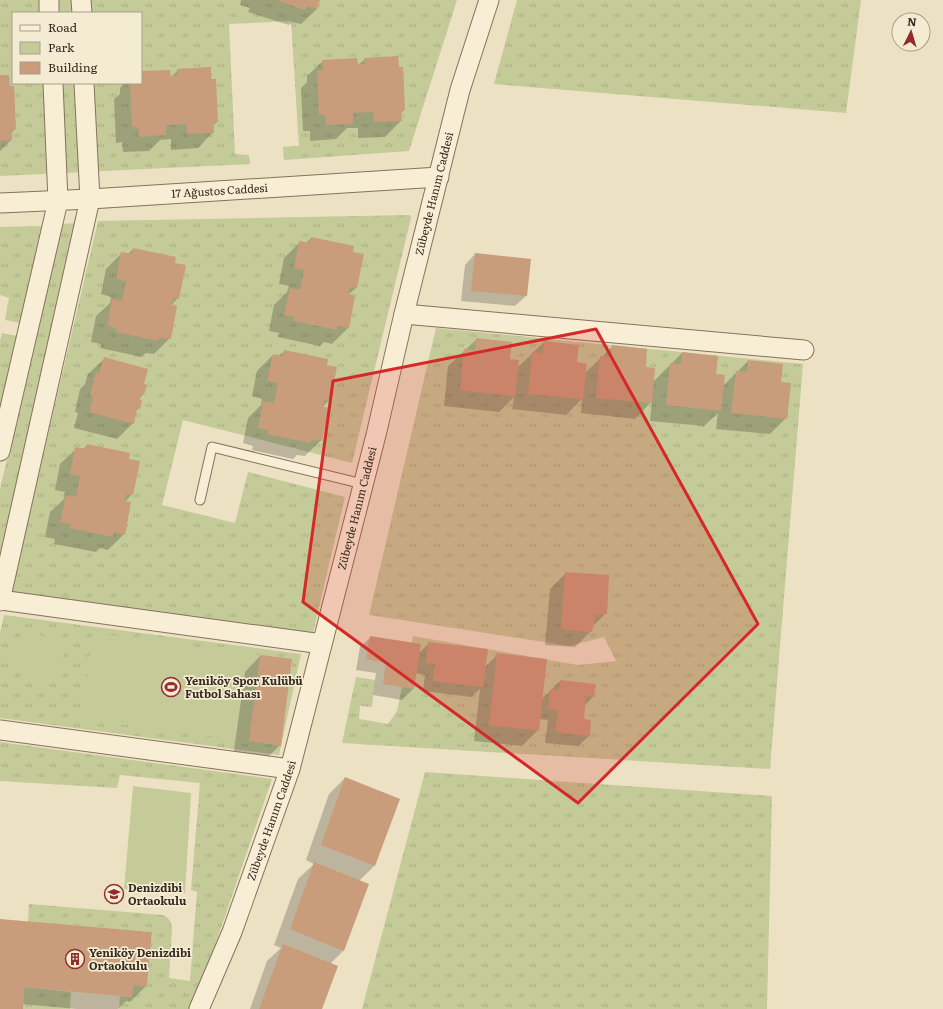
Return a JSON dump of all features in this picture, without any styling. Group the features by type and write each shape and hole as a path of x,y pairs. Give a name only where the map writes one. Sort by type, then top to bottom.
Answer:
{"street":[{"path":"49,0 49,12"},
{"path":"81,0 82,12"},
{"name":"Zübeyde Hanım Caddesi","path":"199,1009 232,932 290,769 376,435 404,314 460,90 489,0"},
{"path":"0,451 58,201 53,84"},
{"path":"84,84 90,200 0,601 322,644"},
{"name":"17 Ağustos Caddesi","path":"0,203 90,200 439,177"},
{"path":"404,314 804,350"},
{"path":"0,730 290,769"}],"lane":[{"path":"200,500 212,447 363,484"}],"highlighted area":[{"path":"596,329 758,624 578,803 303,602 333,381"}],"green space":[{"path":"0,0 457,0 409,151 284,160 283,147 299,146 291,21 229,24 235,154 249,155 250,164 0,176"},
{"path":"517,0 861,0 846,113 494,84"},
{"path":"410,215 411,218 352,463 183,420 162,505 235,523 248,472 345,497 313,633 11,593 98,221"},
{"path":"78,223 0,561 0,489 62,224"},
{"path":"43,226 20,323 5,320 9,298 0,295 0,227"},
{"path":"436,328 803,364 770,769 342,743 356,677 375,680 372,707 360,706 359,719 388,724 397,711 413,636 578,665 616,661 604,637 570,646 369,615"},
{"path":"2,333 17,336 0,407 0,341"},
{"path":"4,615 301,654 279,755 0,718 0,633"},
{"name":"Yeniköy Spor Kulübü Futbol Sahası","path":"93,633 260,655 249,741 81,719"},
{"path":"38,634 58,644 62,649 64,657 61,665 56,671 39,679 20,675 10,664 9,658 10,647 13,643 22,638"},
{"path":"0,742 272,779 210,960 189,1009 119,1009 120,996 132,997 133,985 147,986 152,932 28,922 29,904 163,915 167,917 172,928 169,978 190,981 197,892 191,890 200,783 120,775 117,788 0,781"},
{"path":"425,772 772,796 767,1009 362,1009"},
{"path":"133,786 191,793 185,893 124,889"},
{"path":"24,987 71,992 70,1009 23,1009"}],"building":[{"path":"276,0 320,0 317,9 307,6 305,10"},
{"path":"398,56 399,67 403,67 405,110 401,111 402,121 374,122 373,112 353,113 353,124 326,125 325,115 319,115 317,71 323,70 322,60 357,58 358,64 365,64 364,58"},
{"path":"211,67 211,79 216,79 218,122 214,122 214,133 187,134 186,124 166,125 166,135 139,137 138,127 132,127 130,84 142,84 142,71 170,70 171,76 178,75 177,69"},
{"path":"0,75 9,75 10,86 14,86 16,129 12,130 12,140 0,141"},
{"path":"311,237 354,246 353,252 364,254 357,288 350,287 349,294 355,296 349,328 337,326 337,330 294,321 294,317 284,315 290,288 300,290 304,270 294,268 299,241 309,243"},
{"path":"133,248 176,257 175,263 186,265 179,299 173,298 171,305 177,306 171,339 159,337 158,341 116,332 117,328 107,326 112,299 122,301 126,281 116,279 121,252 132,254"},
{"path":"475,253 531,259 527,296 471,291"},
{"path":"476,338 512,342 510,359 519,360 515,396 460,390 464,349 475,350"},
{"path":"544,341 579,345 577,362 587,364 583,399 528,394 532,352 543,353"},
{"path":"612,345 647,349 646,367 655,368 652,403 596,398 600,356 611,357"},
{"path":"284,350 328,359 327,365 337,367 330,401 324,400 323,407 329,408 322,441 311,439 310,443 267,434 268,430 258,428 263,401 274,403 278,383 267,381 273,354 283,356"},
{"path":"682,352 718,356 716,374 725,375 721,411 666,405 670,363 681,364"},
{"path":"104,357 148,369 144,384 147,385 144,395 141,394 140,400 142,401 140,409 137,408 134,424 89,412 93,397 90,396 96,372 99,373"},
{"path":"748,360 783,364 781,382 791,383 787,419 731,413 736,371 747,372"},
{"path":"87,444 130,453 129,459 140,461 133,495 127,494 125,501 131,502 125,535 113,532 113,537 70,528 71,524 60,522 66,495 76,497 80,476 70,474 75,447 85,449"},
{"path":"565,572 609,575 607,614 596,615 592,632 561,629"},
{"path":"370,636 421,644 414,689 383,684 386,663 366,659"},
{"path":"428,642 488,649 483,687 433,681 435,664 426,663"},
{"path":"497,653 547,659 539,731 489,725"},
{"path":"260,655 292,659 281,746 249,741"},
{"path":"560,680 596,684 594,697 586,696 584,719 591,720 590,736 555,732 558,710 548,709 550,689 559,690"},
{"path":"345,777 400,799 375,866 321,845"},
{"path":"314,862 369,884 344,951 290,929"},
{"name":"Yeniköy Denizdibi Ortaokulu","path":"0,919 152,932 147,986 133,985 132,997 24,987 23,1009 0,1009"},
{"path":"283,944 338,966 322,1009 259,1009"}],"place":[{"name":"Yeniköy Spor Kulübü Futbol Sahası","path":"171,687"},
{"name":"Denizdibi Ortaokulu","path":"114,894"},
{"name":"Yeniköy Denizdibi Ortaokulu","path":"75,959"}]}
